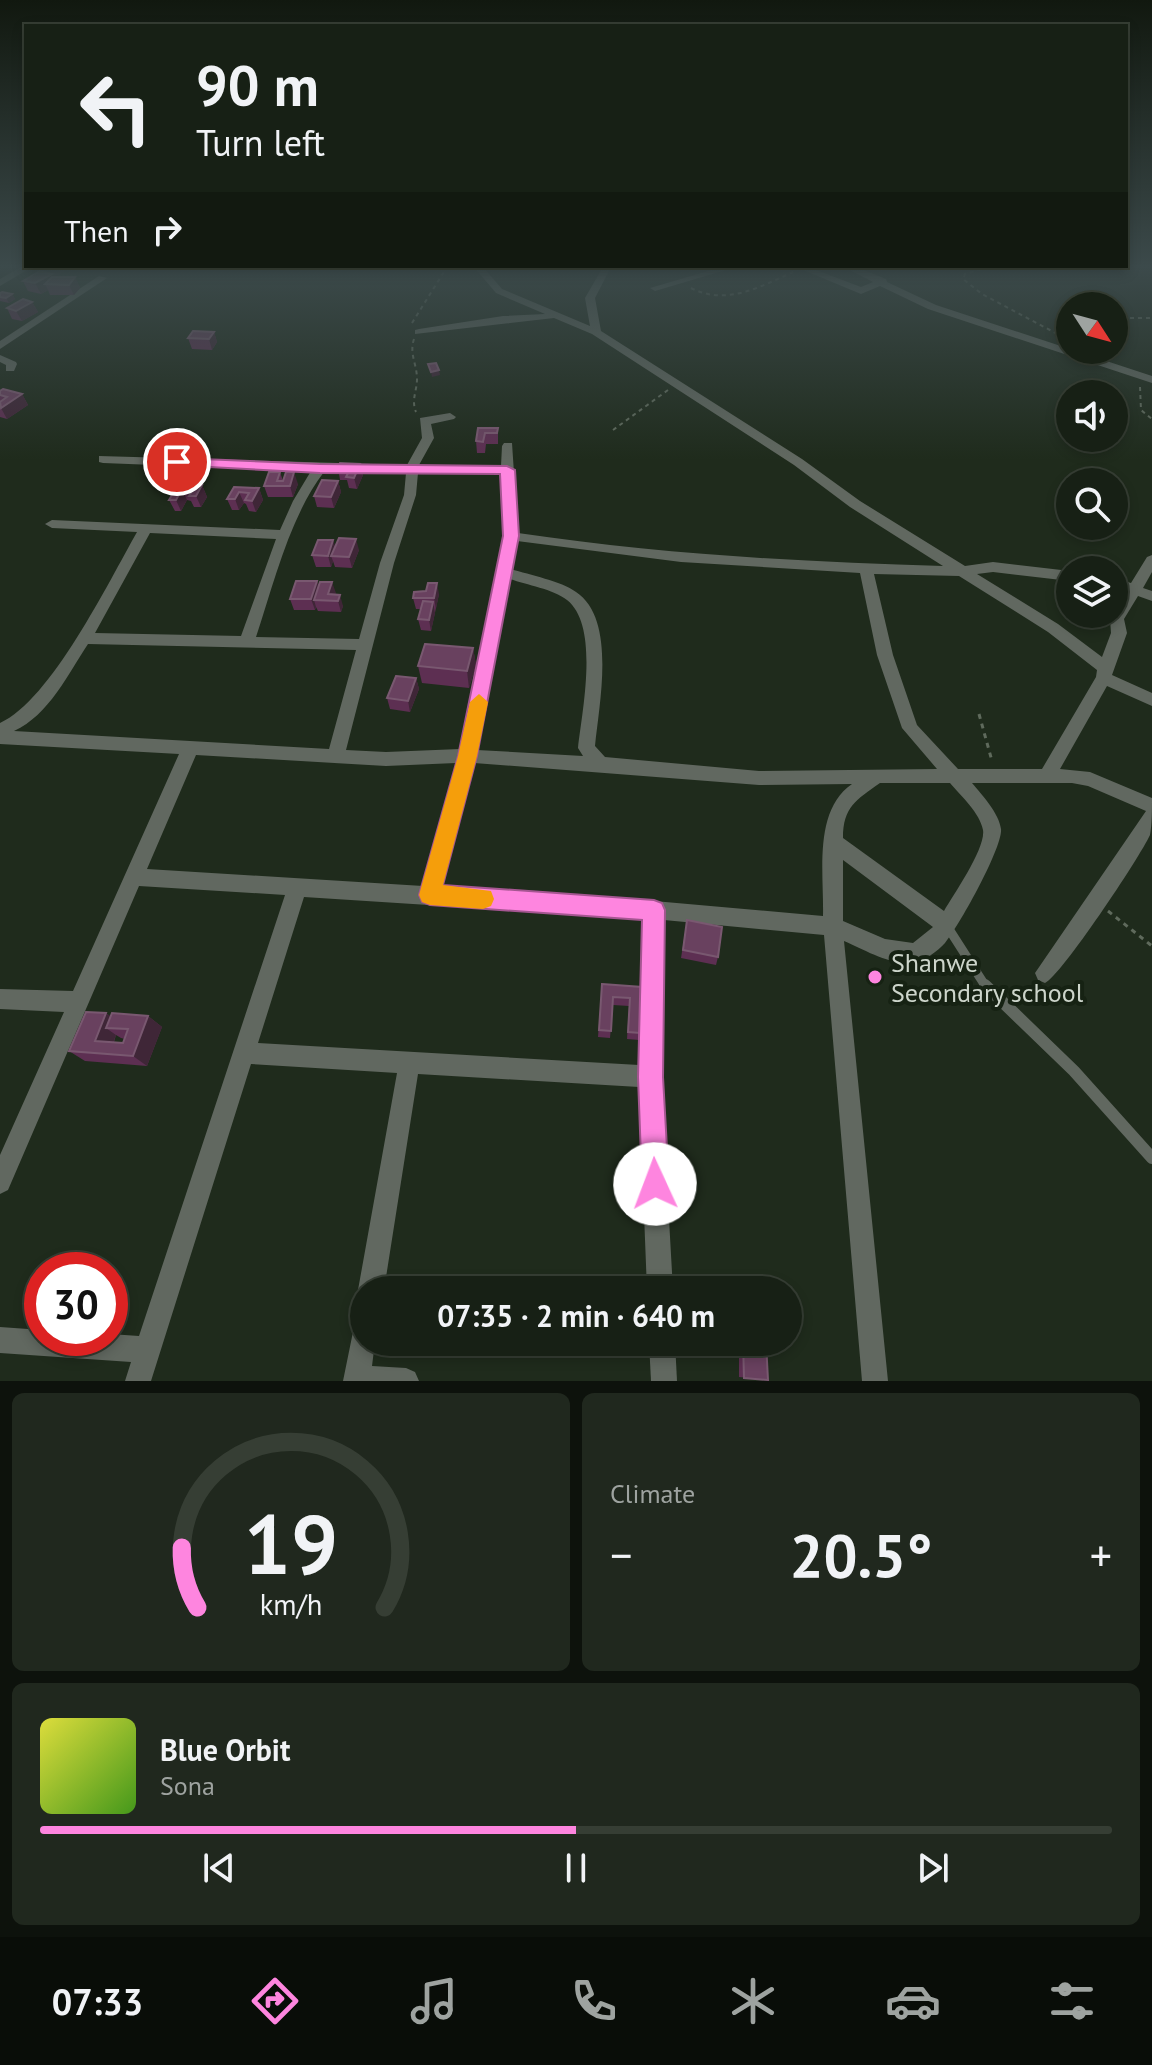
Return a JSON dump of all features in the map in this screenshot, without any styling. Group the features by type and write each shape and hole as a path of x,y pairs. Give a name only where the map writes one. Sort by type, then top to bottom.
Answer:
{"street":[{"path":"0,346 22,331"},
{"path":"1006,331 1152,380"},
{"path":"596,332 798,462 855,504 1053,628 1104,673 1152,700"},
{"path":"0,358 12,364 10,369"},
{"path":"336,756 387,563 410,495 411,470 428,438 424,421 450,417"},
{"path":"430,895 467,756 511,536 508,446"},
{"path":"103,459 320,468 507,470"},
{"path":"247,640 286,535 311,478 320,468"},
{"path":"52,524 286,535"},
{"path":"0,730 20,721 39,704 84,638 146,529"},
{"path":"511,536 677,559 774,567 964,571 993,567 1056,574"},
{"path":"1047,775 1104,673 1119,633 1116,623 1152,560"},
{"path":"135,877 654,910 833,926 884,949 913,953 936,939 947,925 992,837 987,816 910,728 885,655 866,569"},
{"path":"504,572 570,594 586,609 596,662 586,748 600,764"},
{"path":"1128,586 1152,596"},
{"path":"84,638 367,645"},
{"path":"0,737 336,756 467,756 759,778 1047,775 1090,779 1152,806"},
{"path":"0,1182 190,749"},
{"path":"875,1381 833,926 832,841 834,821 847,797 877,776"},
{"path":"1045,973 1064,950 1152,817"},
{"path":"832,841 947,925"},
{"path":"138,1381 297,887"},
{"path":"654,910 650,1077 659,1276"},
{"path":"0,999 79,1002"},
{"path":"244,1053 650,1077"},
{"path":"373,1276 409,1065"},
{"path":"0,1340 146,1350"},
{"path":"360,1356 356,1380 406,1381"},
{"path":"663,1356 664,1381"}],"lane":[{"path":"947,925 988,990 1054,1050 1152,1158"}],"path":[{"path":"419,332 410,347 417,379 412,405 424,421"},
{"path":"1139,375 1141,410 1152,419"},
{"path":"613,430 677,384"},
{"path":"979,714 998,776"},
{"path":"1095,902 1152,946"}],"building":[{"path":"193,331 214,332 209,339 188,338"},
{"path":"436,363 439,370 431,372 428,364"},
{"path":"3,389 22,394 1,408 0,402 7,397 0,395"},
{"path":"478,428 498,428 497,433 485,433 483,442 476,441"},
{"path":"340,463 360,464 354,478 346,477 350,469 338,468"},
{"path":"269,472 280,472 277,481 283,481 286,472 294,472 290,486 264,486"},
{"path":"322,480 338,481 331,497 314,496"},
{"path":"178,485 202,485 196,496 189,496 193,490 182,489 176,500 169,500"},
{"path":"234,487 259,488 252,501 245,500 249,493 239,492 235,499 227,499"},
{"path":"339,538 356,539 349,557 331,556"},
{"path":"318,540 333,540 328,556 312,555"},
{"path":"296,581 317,581 311,599 290,599"},
{"path":"320,582 332,582 328,594 340,595 338,601 314,600"},
{"path":"428,583 437,583 434,598 413,598 414,592 426,591"},
{"path":"423,601 433,602 429,620 418,619"},
{"path":"425,644 473,648 467,671 418,666"},
{"path":"396,676 416,678 408,701 387,698"},
{"path":"687,920 722,927 718,957 683,950"},
{"path":"602,984 642,987 640,1033 628,1032 630,998 613,997 611,1031 599,1030"},
{"path":"86,1012 106,1013 95,1041 123,1043 128,1029 106,1028 112,1013 148,1016 133,1056 69,1051"},
{"path":"743,1356 767,1356 768,1380 744,1378"}],"slow traffic":[{"path":"479,702 430,895 483,899"}],"place":[{"name":"Shanwe Secondary school","path":"875,977"}],"route":[{"path":"177,462 320,468 507,470 511,536 467,756 430,895 654,910 650,1077 655,1184"}]}
